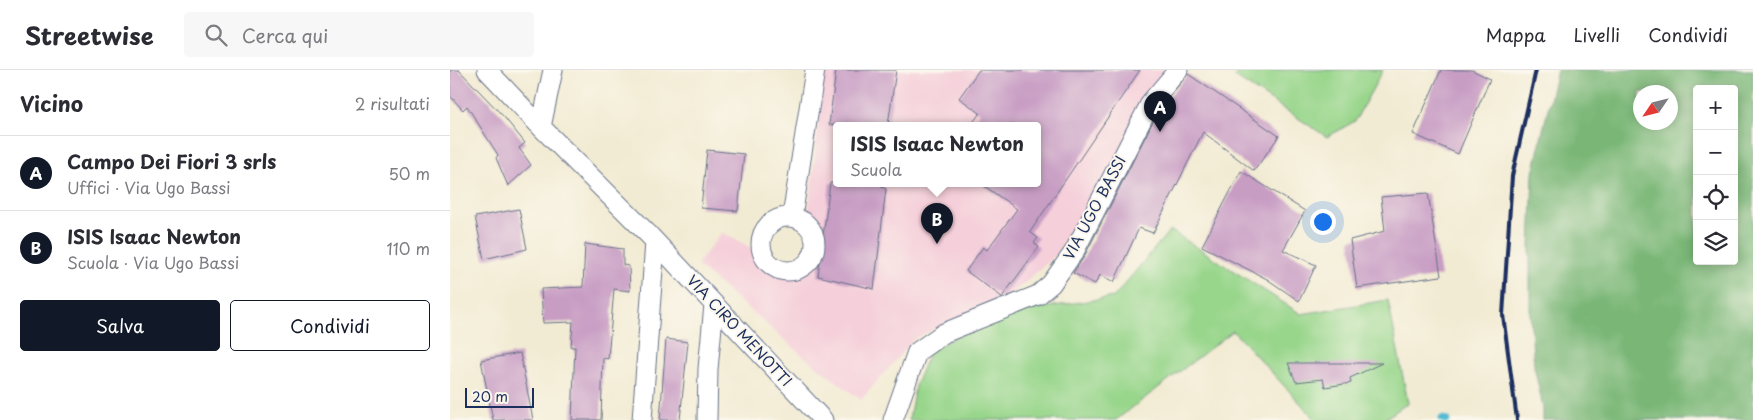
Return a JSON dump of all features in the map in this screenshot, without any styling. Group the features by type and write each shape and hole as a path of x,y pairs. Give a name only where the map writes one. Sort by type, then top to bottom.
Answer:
{"street":[{"name":"VIA CIRO MENOTTI","path":"487,70 656,242 823,420"},
{"path":"541,127 553,70"},
{"path":"792,217 815,70"},
{"name":"VIA UGO BASSI","path":"893,420 917,352 944,333 1038,295 1051,284 1074,252 1151,102 1178,70"},
{"path":"642,420 656,242"},
{"path":"707,420 708,369 714,305"}],"shaded area":[{"path":"824,70 1173,70 1121,158 1055,256 1007,298 915,338 861,400 806,358 697,265 722,232 764,255 768,261 812,258 809,207"}],"green space":[{"path":"1239,70 1383,70 1355,121 1327,137 1235,77"},
{"path":"1557,70 1753,70 1753,420 1543,420 1543,407 1534,366 1530,313 1533,173"},
{"path":"1170,230 1301,314 1388,300 1408,403 1383,420 1316,420 1233,331 1116,420 909,420 915,386 930,351 967,331 1021,311 1114,297"}],"building":[{"path":"450,70 459,70 504,117 525,143 519,148 531,165 508,186 496,158 498,155 467,106 463,110 450,96"},
{"path":"836,70 896,70 888,122 833,122 833,125 829,125"},
{"path":"979,70 1140,70 1030,232 1038,238 1034,243 1039,247 1002,297 966,271 983,247 987,250 1017,209 986,187 1041,187 1041,122 973,122 980,113 959,98"},
{"path":"1441,70 1472,70 1490,79 1458,154 1413,134"},
{"path":"1188,74 1279,136 1254,171 1203,132 1153,233 1139,228 1114,282 1100,275 1095,284 1073,273 1084,257 1160,108"},
{"path":"707,150 744,154 738,211 701,208"},
{"path":"1241,171 1305,211 1283,250 1316,265 1299,301 1267,279 1202,246"},
{"path":"830,183 833,183 833,187 882,187 886,189 874,289 818,276"},
{"path":"1428,193 1441,276 1357,288 1350,240 1385,231 1381,197"},
{"path":"519,209 527,249 484,259 475,217"},
{"path":"585,244 623,249 623,265 629,266 630,291 614,289 608,359 603,358 601,420 572,420 575,347 571,347 573,322 543,323 541,289 583,287"},
{"path":"666,339 688,342 680,420 660,420"},
{"path":"520,353 533,420 493,420 481,360"},
{"path":"1288,363 1382,363 1350,378 1351,383 1325,387 1323,379 1296,382"}],"waterway":[{"path":"1442,419 1447,420"}],"railway":[{"path":"1517,420 1503,315 1512,176 1536,70"}],"place":[{"name":"Campo Dei Fiori 3 srls","path":"1160,132"},
{"name":"ISIS Isaac Newton","path":"937,244"}]}
